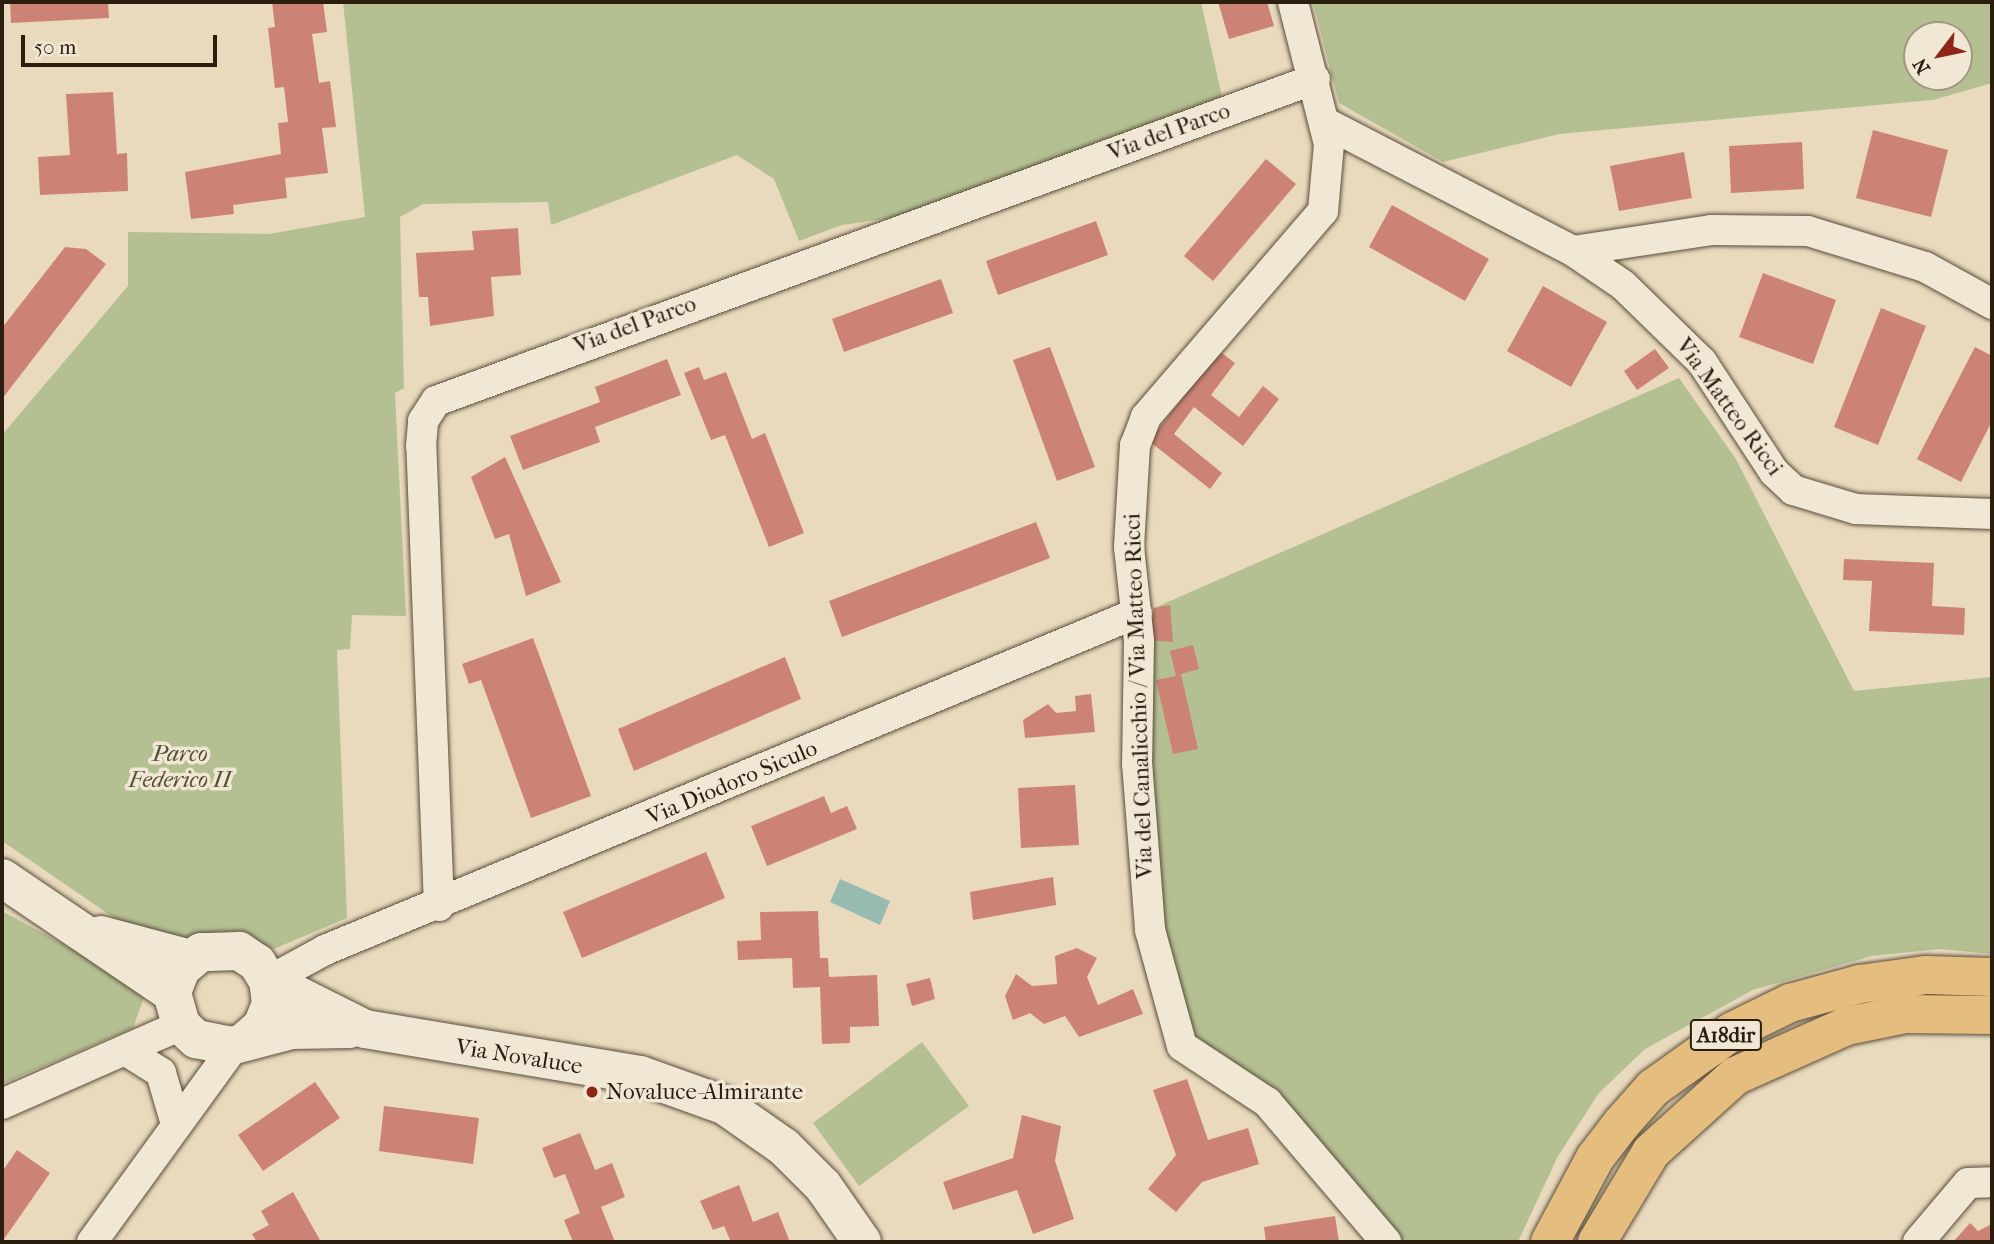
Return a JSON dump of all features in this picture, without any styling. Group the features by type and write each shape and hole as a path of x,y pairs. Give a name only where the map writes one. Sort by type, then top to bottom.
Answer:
{"highway":[{"name":"A18dir","path":"1550,1242 1595,1158 1622,1123 1653,1088 1733,1031 1790,1003 1860,984 1927,975 1992,976"},
{"name":"A18dir","path":"1597,1242 1651,1152 1735,1076 1847,1026 1905,1014 1992,1015"}],"main road":[{"path":"2,878 85,930 183,1019 240,1042 307,1028 365,1029"},
{"path":"85,930 190,959 226,948 263,976 365,1029"},
{"path":"183,1019 190,959"},
{"path":"240,1042 262,1026 263,976"},
{"name":"Via Novaluce","path":"365,1029 640,1075 724,1105 785,1147 823,1186 862,1242"}],"street":[{"name":"Via del Canalicchio / Via Matteo Ricci","path":"1293,2 1326,123 1323,211 1170,388 1139,436 1129,547 1137,613 1137,763 1150,930 1189,1055 1267,1102 1386,1242"},
{"name":"Via del Parco","path":"439,906 421,446 424,421 436,401 1315,79"},
{"name":"Via Matteo Ricci","path":"1326,123 1573,251 1665,321 1702,362 1774,472 1793,490 1856,509 1992,514"},
{"path":"1573,251 1712,230 1808,231 1925,267 1992,304"},
{"name":"Via Diodoro Siculo","path":"263,976 439,906 1137,613"},
{"path":"2,1104 128,1052 183,1019 206,1080"},
{"path":"92,1242 175,1121 206,1080 240,1042"},
{"path":"128,1052 161,1073 175,1121"},
{"path":"1917,1242 1968,1184 1992,1182"}],"green space":[{"name":"Parco Federico II","path":"343,2 1201,2 1222,97 899,217 842,225 799,241 774,179 737,155 551,225 548,202 423,204 400,217 404,388 395,393 406,616 352,615 350,649 337,650 347,918 274,949 231,931 185,947 123,924 2,841 2,435 128,286 128,232 269,234 365,217"},
{"path":"1313,2 1992,2 1992,83 1973,88 1973,21 1903,21 1903,91 1964,91 1933,100 1559,134 1443,162 1339,103"},
{"path":"1679,378 1736,459 1854,691 1992,677 1992,954 1939,949 1872,956 1753,990 1645,1049 1599,1093 1558,1156 1518,1242 1395,1242 1194,1047 1158,933 1146,750 1154,608"},
{"path":"2,911 147,989 133,1028 2,1084"},
{"path":"922,1042 969,1106 859,1186 813,1123"}],"water":[{"path":"840,879 890,901 880,925 830,902"}],"building":[{"path":"10,2 108,2 109,18 11,23"},
{"path":"272,2 323,2 327,32 312,34 319,83 330,81 336,127 322,128 328,173 285,178 287,198 233,205 234,214 191,219 185,172 281,154 278,123 288,122 284,87 275,88 268,28 275,27"},
{"path":"1218,2 1267,2 1274,26 1229,39"},
{"path":"113,92 117,154 127,153 128,191 40,195 38,157 70,155 66,94"},
{"path":"1873,130 1948,150 1931,217 1856,198"},
{"path":"1802,142 1804,189 1731,193 1729,146"},
{"path":"1684,152 1692,198 1619,211 1610,166"},
{"path":"1266,159 1296,184 1213,281 1184,256"},
{"path":"1392,205 1489,259 1465,301 1369,247"},
{"path":"1096,221 1108,255 998,295 986,261"},
{"path":"518,228 521,275 491,277 494,316 430,326 428,297 419,297 416,253 474,250 472,231"},
{"path":"65,247 86,249 106,264 2,399 2,328"},
{"path":"1763,273 1836,300 1813,364 1739,337"},
{"path":"941,279 953,313 844,352 832,319"},
{"path":"1543,286 1607,322 1571,387 1507,351"},
{"path":"1881,308 1926,326 1878,445 1834,427"},
{"path":"1050,347 1095,467 1057,481 1013,360"},
{"path":"1975,347 1992,356 1992,421 1961,482 1917,459"},
{"path":"1655,349 1669,368 1637,390 1624,371"},
{"path":"1219,351 1235,363 1211,395 1239,417 1263,386 1279,399 1243,446 1194,407 1174,434 1222,473 1210,489 1149,441"},
{"path":"667,359 681,395 595,427 600,442 523,470 510,436 600,402 595,387"},
{"path":"699,367 704,380 726,372 752,439 765,433 804,533 769,547 725,435 711,440 684,373"},
{"path":"505,457 561,582 526,596 509,534 495,539 471,477"},
{"path":"1036,522 1050,558 842,637 829,601"},
{"path":"1844,559 1934,563 1932,606 1965,608 1964,635 1869,631 1872,581 1843,580"},
{"path":"1170,605 1173,642 1149,640 1154,608"},
{"path":"533,638 591,796 531,818 481,680 469,684 462,664"},
{"path":"1193,645 1199,669 1181,674 1198,749 1173,754 1156,680 1176,676 1170,651"},
{"path":"785,657 801,699 634,771 618,729"},
{"path":"1091,694 1095,732 1025,738 1023,720 1048,704 1056,713 1076,711 1075,696"},
{"path":"1075,785 1079,845 1021,848 1018,788"},
{"path":"824,796 831,813 847,806 857,829 767,866 751,826"},
{"path":"706,852 725,898 582,958 563,912"},
{"path":"1053,877 1056,905 973,920 970,892"},
{"path":"818,911 820,958 828,958 829,977 877,975 879,1026 850,1027 850,1043 822,1044 820,987 793,988 792,958 738,960 737,941 761,940 760,912"},
{"path":"1077,948 1097,958 1087,977 1098,1005 1133,989 1143,1014 1079,1037 1065,1016 1044,1024 1030,1013 1013,1020 1005,996 1016,974 1032,986 1057,984 1055,956"},
{"path":"930,978 935,999 912,1006 906,984"},
{"path":"1187,1079 1208,1140 1248,1128 1259,1164 1202,1182 1176,1212 1148,1189 1176,1155 1153,1090"},
{"path":"315,1082 340,1118 263,1171 238,1135"},
{"path":"384,1106 479,1118 473,1164 379,1151"},
{"path":"1022,1115 1061,1126 1055,1161 1074,1219 1033,1234 1017,1190 953,1210 943,1182 1013,1158"},
{"path":"580,1133 595,1170 612,1163 625,1197 601,1207 615,1242 573,1242 564,1220 580,1213 565,1174 554,1178 542,1148"},
{"path":"17,1150 50,1173 2,1242 2,1172"},
{"path":"739,1185 753,1222 778,1212 790,1242 731,1242 724,1226 713,1230 700,1201"},
{"path":"293,1192 321,1242 257,1242 252,1234 269,1225 261,1211"},
{"path":"1335,1216 1339,1242 1266,1242 1264,1227"},
{"path":"1970,1223 1978,1231 1992,1224 1992,1242 1953,1242"}],"place":[{"name":"Novaluce-Almirante","path":"592,1092"}]}
